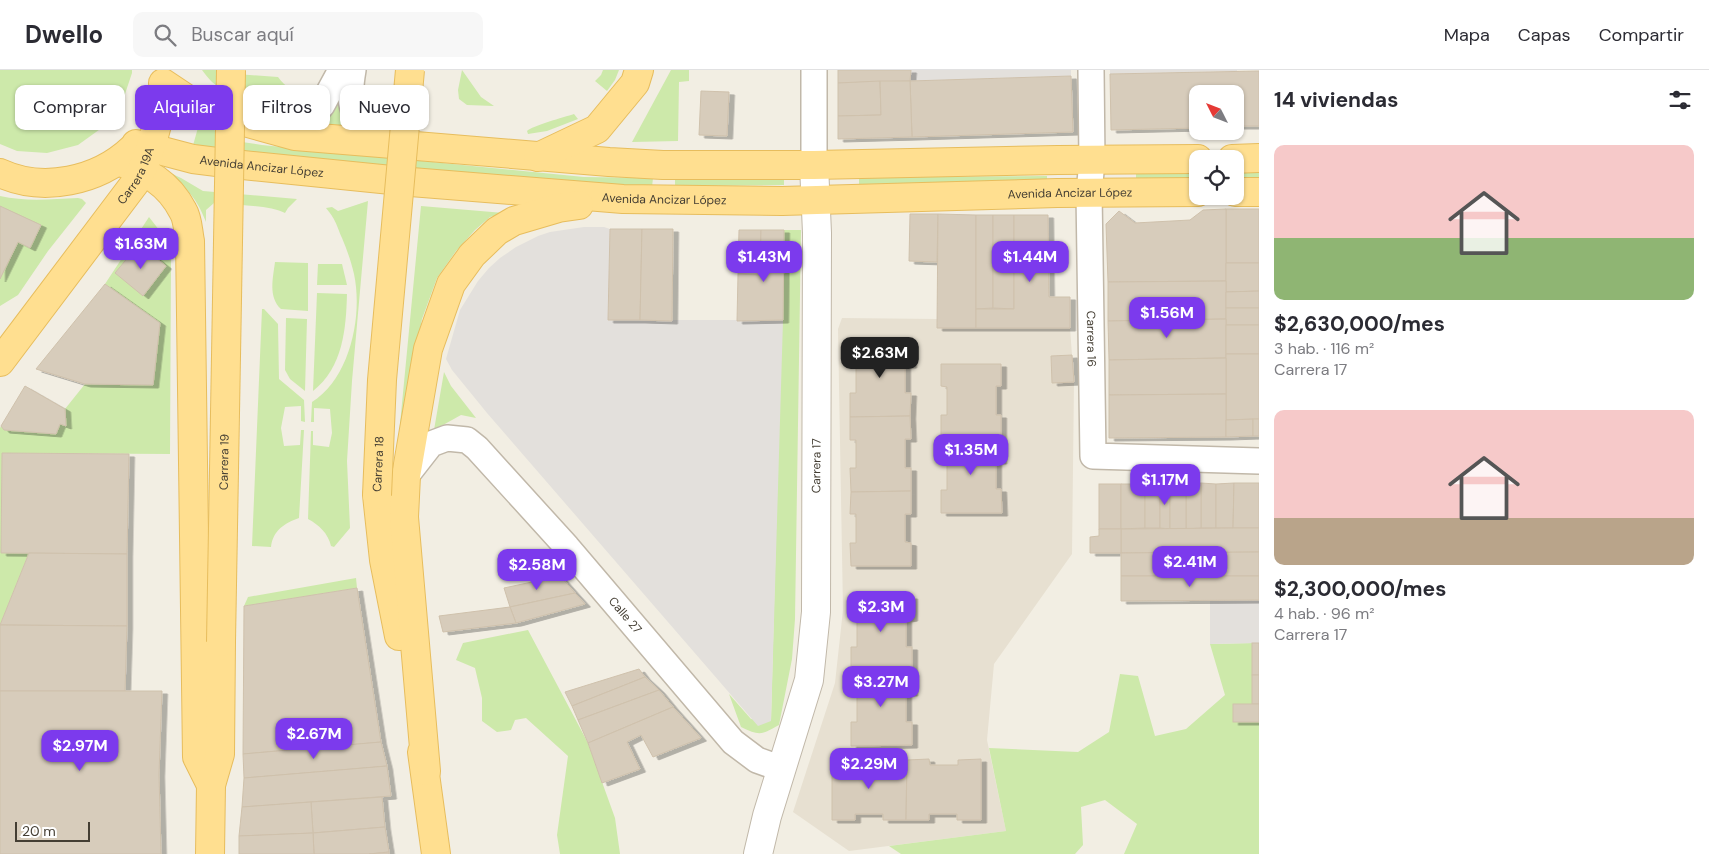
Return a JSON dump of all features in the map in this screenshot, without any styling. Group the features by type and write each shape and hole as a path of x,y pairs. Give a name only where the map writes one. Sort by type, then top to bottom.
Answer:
{"main road":[{"name":"Carrera 19","path":"210,854 211,785 220,754 231,70"},
{"name":"Carrera 18","path":"410,70 382,380 377,495 384,560 426,771 436,854"},
{"path":"538,157 597,129 637,76"},
{"path":"162,84 205,111 295,136 538,157 654,164 814,166 1189,159"},
{"name":"Carrera 19A","path":"0,362 135,183 137,156 162,84"},
{"path":"0,173 12,179 49,184 85,177 137,156 166,186 184,212 190,241 197,757 211,785"},
{"name":"Avenida Ancizar López","path":"137,156 192,159 411,182 623,200 782,201 1189,192"},
{"path":"1244,159 1259,158"},
{"path":"1244,192 1259,192"},
{"path":"426,771 404,517 406,476 428,349 451,284 472,255 497,231 514,221 558,208 623,200"},
{"path":"0,335 8,335 29,323"}],"street":[{"path":"295,136 322,105 341,70"},
{"path":"353,70 349,92 352,107 360,122 380,143"},
{"name":"Carrera 17","path":"758,854 767,816 810,680 816,612 818,233 814,166 814,70"},
{"name":"Carrera 16","path":"1091,70 1092,161 1089,193 1092,456 1259,460"},
{"name":"Calle 27","path":"406,476 431,444 447,438 467,440 477,448 567,547 733,742 757,760 782,769"}],"shaded area":[{"path":"911,70 1071,70 1071,76 910,81"},
{"path":"1110,70 1237,70 1237,71 1110,74"},
{"path":"584,227 604,227 610,229 608,320 783,320 771,721 758,726 487,413 452,370 446,359 460,310 478,281 489,268 516,247 538,236 550,232"},
{"path":"842,318 937,319 937,328 1070,328 1074,382 1072,554 994,664 987,740 1006,831 849,851 793,812 835,683 843,610 838,329"},
{"path":"1259,600 1259,643 1210,644 1210,601"}],"green space":[{"path":"0,70 132,70 125,94 125,85 15,85 15,130 99,130 78,145 47,153 17,151 0,144"},
{"path":"202,70 278,77 286,85 243,85 243,98 233,95 233,85 216,85"},
{"path":"462,70 481,97 494,106 467,105 459,99 458,90"},
{"path":"603,70 619,70 607,91 595,81"},
{"path":"671,70 689,70 689,81 679,82 678,141 632,142"},
{"path":"343,75 344,85 340,85 340,126 330,124 330,103"},
{"path":"329,79 324,85 318,85"},
{"path":"574,114 578,119 547,131 528,134 527,131 535,127"},
{"path":"197,130 214,130 224,134 222,151 192,149"},
{"path":"242,142 584,177 653,178 652,187 583,185 241,152"},
{"path":"1259,171 1259,177 1244,178 1244,172"},
{"path":"168,172 203,191 297,199 285,213 261,207 214,203 206,210 206,222 191,194"},
{"path":"1189,173 1189,179 1136,180 1136,174"},
{"path":"1047,176 1047,183 859,184 859,177"},
{"path":"675,178 784,178 784,185 675,186"},
{"path":"0,196 29,200 78,198 86,203 48,251 18,295 0,306"},
{"path":"368,201 347,461 350,528 334,547 331,546 328,537 322,530 308,519 311,431 313,431 313,445 329,447 332,433 330,409 314,408 314,422 311,422 312,402 336,378 344,362 351,345 357,308 354,274 347,251 336,222 326,208 332,207 338,211"},
{"path":"421,206 504,213 490,217 475,230 456,251 437,278 422,319 398,445"},
{"path":"149,217 163,235 171,260 170,454 2,453 1,553 29,553 0,625 0,428 1,426 5,430 56,434 60,424 66,425 65,409 85,384 153,385 160,323 105,284"},
{"path":"784,230 801,230 795,619 792,659 779,725 757,733 741,727 729,694 751,719 771,721"},
{"path":"275,262 308,263 308,311 281,309 277,304 272,287"},
{"path":"318,264 342,264 347,285 317,285"},
{"path":"317,293 347,294 344,334 337,359 331,371 313,391"},
{"path":"262,309 278,324 279,379 304,400 305,422 301,421 301,406 285,407 281,428 284,446 300,445 301,430 304,430 299,518 280,528 274,536 271,547 252,546"},
{"path":"286,318 307,319 305,391 290,379 285,370"},
{"path":"444,372 451,386 476,418 461,415 434,430"},
{"path":"356,578 357,588 244,606 248,597"},
{"path":"528,630 588,743 615,818 620,854 560,854 557,835 568,756 526,718 515,720 511,730 497,732 482,721 482,698 475,668 456,660 463,643"},
{"path":"1252,643 1252,704 1233,704 1233,722 1259,722 1259,854 1124,854 1137,824 1105,800 1081,807 1083,845 1075,854 901,854 889,846 1006,831 989,748 1078,752 1109,732 1120,674 1138,676 1155,736 1186,729 1225,695 1210,644"}],"building":[{"path":"838,70 911,70 910,81 838,83"},
{"path":"1259,71 1259,126 1244,126 1244,85 1189,85 1189,128 1111,130 1110,74"},
{"path":"1071,76 1073,132 912,137 910,81"},
{"path":"880,81 881,115 838,116 838,83"},
{"path":"880,81 910,81 912,137 838,139 838,116 881,115"},
{"path":"701,91 729,92 727,136 699,135"},
{"path":"0,206 41,225 30,248 18,242 0,279"},
{"path":"1226,209 1259,209 1259,263 1226,263"},
{"path":"1226,209 1226,281 1108,282 1106,224 1119,211 1135,223 1190,220 1203,210"},
{"path":"910,214 938,214 937,262 909,261"},
{"path":"938,214 976,215 976,328 937,328"},
{"path":"976,215 993,215 993,308 976,309"},
{"path":"993,215 1014,215 1014,309 993,308"},
{"path":"1014,215 1048,215 1049,297 1070,297 1070,328 976,328 976,309 1014,309"},
{"path":"610,229 642,229 640,320 608,320"},
{"path":"642,229 673,229 672,321 640,320"},
{"path":"739,230 761,230 760,275 738,274"},
{"path":"761,230 784,230 783,320 737,321 738,274 760,275"},
{"path":"139,244 166,266 143,296 115,273"},
{"path":"1226,263 1259,263 1259,291 1226,292"},
{"path":"1226,281 1226,319 1108,321 1108,282"},
{"path":"105,284 160,323 153,385 85,384 36,369"},
{"path":"1259,291 1259,308 1226,308 1226,292"},
{"path":"1226,308 1259,308 1259,325 1226,325"},
{"path":"1226,319 1226,358 1109,360 1108,321"},
{"path":"1226,325 1259,325 1259,354 1226,354"},
{"path":"850,342 911,342 911,365 905,365 905,393 911,393 910,416 850,417 850,393 856,393 856,365 850,365"},
{"path":"1226,354 1259,354 1259,419 1226,420"},
{"path":"1072,355 1074,382 1052,383 1051,356"},
{"path":"1226,358 1226,394 1109,395 1109,360"},
{"path":"941,364 1001,364 1001,386 996,386 996,415 1001,415 1001,438 941,439 941,415 947,415 947,387 941,386"},
{"path":"25,386 65,409 66,426 60,424 56,434 4,430 1,426"},
{"path":"1226,394 1226,437 1109,438 1109,395"},
{"path":"910,416 911,439 905,439 905,468 911,468 911,491 851,492 850,468 856,468 856,440 850,440 850,417"},
{"path":"1253,419 1253,436 1226,437 1226,420"},
{"path":"1253,419 1259,419 1259,436 1253,436"},
{"path":"1001,438 1001,461 996,461 996,489 1001,489 1002,513 941,513 941,490 947,490 947,461 941,461 941,439"},
{"path":"2,453 129,454 127,554 1,553"},
{"path":"1201,483 1216,484 1216,528 1201,528"},
{"path":"1201,483 1201,528 1186,529 1186,484"},
{"path":"1234,483 1233,528 1216,528 1216,484"},
{"path":"1234,483 1259,483 1259,528 1233,528"},
{"path":"1099,484 1121,484 1121,529 1099,529"},
{"path":"1121,484 1145,484 1145,528 1121,529"},
{"path":"1145,484 1160,484 1160,528 1145,528"},
{"path":"1160,484 1170,484 1170,529 1160,528"},
{"path":"1170,484 1186,484 1186,529 1170,529"},
{"path":"911,491 911,514 905,514 905,542 911,543 911,566 851,566 850,543 856,543 856,514 850,514 851,492"},
{"path":"1259,528 1259,552 1121,553 1121,529"},
{"path":"1099,529 1121,529 1121,553 1090,553 1090,537 1099,536"},
{"path":"1259,552 1259,576 1121,576 1121,553"},
{"path":"29,553 127,554 127,626 0,625"},
{"path":"560,576 575,593 510,607 504,588"},
{"path":"1121,576 1259,576 1259,600 1121,601"},
{"path":"357,588 381,742 243,754 244,606"},
{"path":"575,593 585,604 516,623 510,607"},
{"path":"851,596 912,596 912,618 906,619 906,647 912,647 912,670 851,671 851,647 857,647 857,619 851,619"},
{"path":"510,607 516,623 443,632 439,616"},
{"path":"0,625 127,626 125,691 0,691"},
{"path":"1252,643 1259,643 1259,675 1252,675"},
{"path":"639,669 645,677 572,706 565,692"},
{"path":"912,670 912,693 906,693 906,722 912,722 912,745 851,746 851,722 857,722 857,693 851,693 851,671"},
{"path":"1252,675 1259,675 1259,704 1252,704"},
{"path":"645,677 659,690 578,720 572,706"},
{"path":"659,690 673,707 588,743 578,720"},
{"path":"0,691 162,691 159,774 161,854 0,854"},
{"path":"1233,704 1259,704 1259,722 1233,722"},
{"path":"673,707 701,738 653,757 641,735 627,742 640,769 602,783 588,743"},
{"path":"381,742 387,766 244,778 243,754"},
{"path":"883,759 907,760 906,820 883,820 883,814 855,814 855,820 832,820 832,760 855,760 855,765 884,765"},
{"path":"929,759 930,765 958,765 958,760 981,759 981,820 957,820 957,814 929,814 929,820 906,820 907,760"},
{"path":"387,766 391,796 242,807 244,778"},
{"path":"382,797 385,827 313,833 311,802"},
{"path":"311,802 313,833 239,836 242,807"},
{"path":"385,827 389,852 314,854 313,833"},
{"path":"313,833 314,854 239,854 239,836"},
{"path":"389,852 389,854 369,854"}]}
